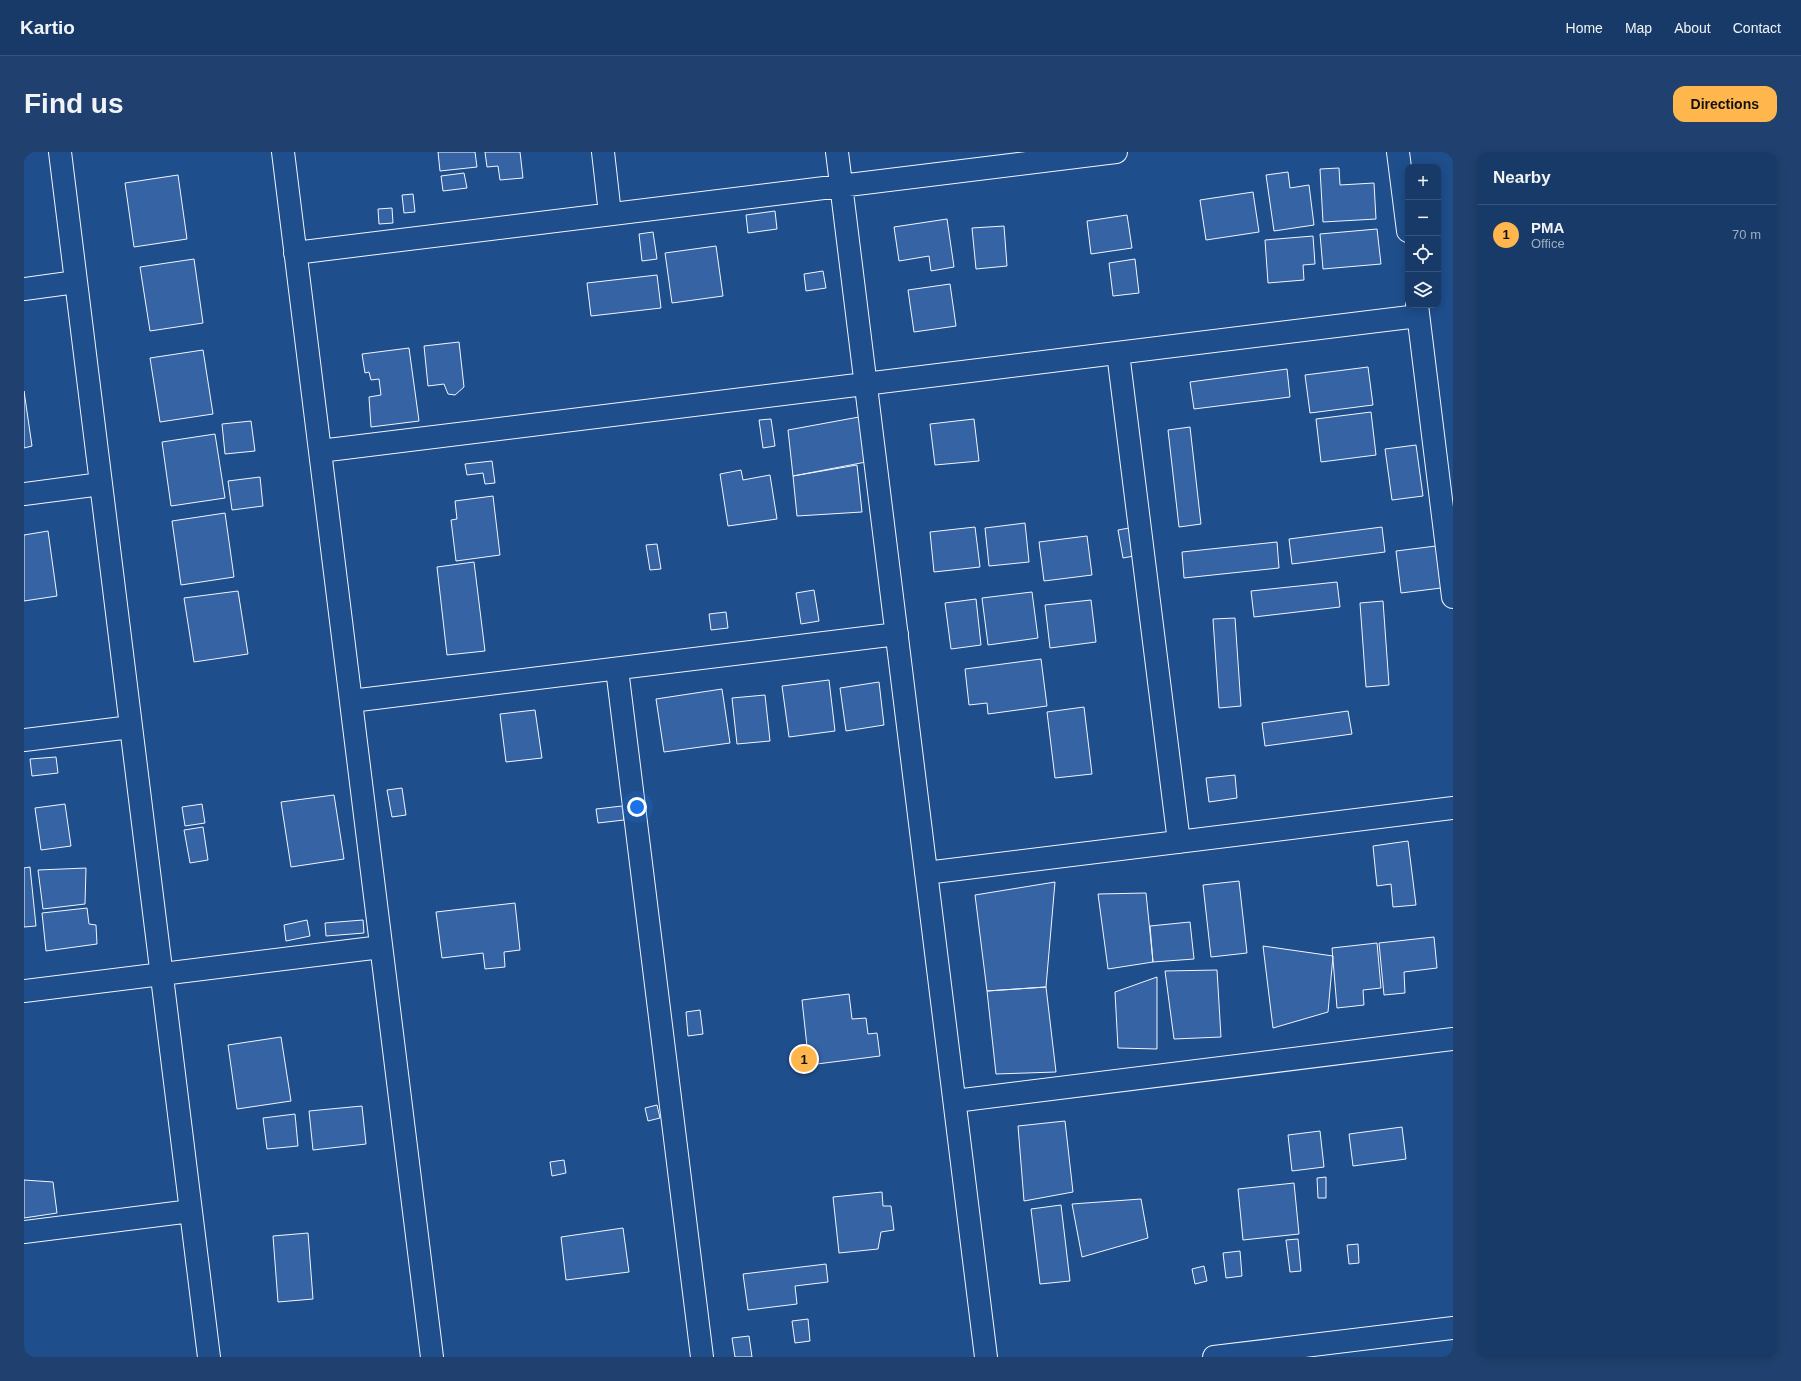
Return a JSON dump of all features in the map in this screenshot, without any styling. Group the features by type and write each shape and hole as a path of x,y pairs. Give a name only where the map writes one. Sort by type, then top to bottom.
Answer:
{"street":[{"path":"60,152 209,1357"},
{"path":"283,152 432,1357"},
{"path":"603,152 610,214"},
{"path":"837,152 986,1357"},
{"path":"295,253 1116,152"},
{"path":"1398,152 1405,208"},
{"path":"24,289 76,282"},
{"path":"320,451 1118,353 1418,310 1450,545 1453,597"},
{"path":"1118,353 1179,842"},
{"path":"24,494 101,484"},
{"path":"351,701 897,634"},
{"path":"617,669 702,1357"},
{"path":"24,740 131,727"},
{"path":"926,873 1453,808"},
{"path":"24,991 381,947"},
{"path":"955,1101 1453,1040"},
{"path":"24,1232 191,1211"},
{"path":"1214,1357 1453,1328"}],"building":[{"path":"438,152 475,152 477,167 440,171"},
{"path":"485,152 520,152 523,178 500,180 498,166 487,167"},
{"path":"1339,168 1340,185 1374,183 1376,219 1323,222 1320,169"},
{"path":"1288,172 1290,188 1309,185 1314,225 1274,231 1266,175"},
{"path":"464,173 467,188 443,191 441,176"},
{"path":"178,175 187,239 134,247 125,183"},
{"path":"1253,192 1259,232 1206,240 1200,200"},
{"path":"413,194 415,212 404,213 402,195"},
{"path":"392,208 393,223 379,224 378,209"},
{"path":"775,211 777,229 748,233 746,215"},
{"path":"1127,215 1132,248 1091,254 1087,221"},
{"path":"947,219 954,267 931,271 929,256 899,261 894,227"},
{"path":"1004,226 1007,266 976,269 972,228"},
{"path":"1377,229 1381,264 1323,269 1320,234"},
{"path":"653,232 657,259 642,261 639,234"},
{"path":"1313,236 1315,264 1303,265 1304,280 1268,283 1265,240"},
{"path":"716,246 723,296 672,303 665,253"},
{"path":"194,259 203,323 150,331 140,267"},
{"path":"1135,259 1139,293 1113,296 1109,263"},
{"path":"823,271 826,288 806,291 804,274"},
{"path":"657,275 661,308 591,316 587,283"},
{"path":"950,284 956,326 914,332 908,290"},
{"path":"459,342 464,387 455,395 448,394 444,384 428,386 424,346"},
{"path":"409,348 419,421 371,427 369,397 381,395 379,379 371,380 369,372 365,373 362,354"},
{"path":"203,350 213,414 160,422 150,358"},
{"path":"1368,367 1373,405 1310,413 1305,375"},
{"path":"1287,369 1290,397 1194,409 1190,382"},
{"path":"24,391 32,446 24,448"},
{"path":"1371,412 1376,455 1321,462 1316,419"},
{"path":"859,417 866,462 793,476 788,430"},
{"path":"771,419 775,446 763,448 759,420"},
{"path":"974,419 979,461 935,465 930,424"},
{"path":"251,421 255,451 225,454 222,424"},
{"path":"1190,427 1201,524 1179,527 1168,430"},
{"path":"215,434 225,498 171,506 162,442"},
{"path":"1416,445 1423,496 1392,500 1385,449"},
{"path":"492,461 495,483 485,484 483,473 467,475 465,464"},
{"path":"857,465 862,512 797,516 793,476"},
{"path":"741,470 743,480 770,475 777,519 728,526 720,474"},
{"path":"260,477 263,506 232,510 228,481"},
{"path":"493,496 500,555 456,561 451,520 457,519 455,501"},
{"path":"225,513 234,577 181,585 172,521"},
{"path":"1025,523 1029,562 989,566 985,528"},
{"path":"975,527 980,567 934,572 930,532"},
{"path":"1382,527 1385,552 1292,564 1289,539"},
{"path":"1129,528 1134,556 1123,558 1118,530"},
{"path":"48,531 57,596 24,601 24,535"},
{"path":"1087,536 1092,575 1044,581 1039,542"},
{"path":"1277,542 1279,568 1184,578 1182,552"},
{"path":"657,544 661,569 650,570 646,545"},
{"path":"1436,546 1441,588 1401,593 1396,551"},
{"path":"474,562 485,651 447,655 437,567"},
{"path":"1337,582 1340,607 1254,617 1251,591"},
{"path":"814,590 819,621 801,624 796,593"},
{"path":"238,591 248,654 194,662 184,598"},
{"path":"1032,592 1038,638 988,645 982,598"},
{"path":"976,599 981,645 951,649 945,603"},
{"path":"1091,600 1096,642 1050,648 1045,605"},
{"path":"1383,601 1389,685 1366,687 1360,603"},
{"path":"726,612 728,628 711,630 709,614"},
{"path":"1235,618 1241,706 1219,708 1213,619"},
{"path":"1041,659 1047,706 988,714 987,703 969,705 965,669"},
{"path":"829,680 835,731 789,737 782,686"},
{"path":"879,682 884,725 846,731 840,688"},
{"path":"722,689 730,743 664,752 656,699"},
{"path":"765,695 770,741 737,744 732,698"},
{"path":"1084,707 1092,774 1055,778 1047,712"},
{"path":"535,710 542,758 506,762 500,714"},
{"path":"1348,711 1352,734 1265,746 1262,723"},
{"path":"56,757 58,773 32,776 30,759"},
{"path":"1235,775 1237,798 1209,802 1206,778"},
{"path":"402,788 406,815 392,817 387,790"},
{"path":"334,795 344,859 291,867 281,802"},
{"path":"65,804 71,846 41,850 35,808"},
{"path":"202,804 205,823 185,826 182,807"},
{"path":"622,806 624,820 598,823 596,809"},
{"path":"203,827 208,860 190,863 184,830"},
{"path":"1408,841 1416,905 1393,907 1391,884 1377,886 1373,846"},
{"path":"30,867 36,926 24,927 24,868"},
{"path":"86,868 85,904 43,909 38,870"},
{"path":"1239,881 1247,953 1211,957 1203,885"},
{"path":"1055,882 1046,987 987,991 975,895"},
{"path":"1146,893 1153,962 1108,969 1098,894"},
{"path":"515,903 520,950 504,952 505,967 485,969 483,953 442,958 436,912"},
{"path":"87,908 89,924 96,925 97,944 46,951 42,913"},
{"path":"307,920 310,936 286,941 284,925"},
{"path":"363,920 364,933 326,936 325,923"},
{"path":"1190,922 1194,959 1153,962 1150,926"},
{"path":"1434,937 1437,968 1404,972 1405,993 1384,995 1379,943"},
{"path":"1377,943 1381,988 1363,990 1364,1005 1337,1008 1332,948"},
{"path":"1263,946 1333,956 1328,1012 1273,1028"},
{"path":"1217,970 1221,1037 1174,1039 1165,971"},
{"path":"1157,977 1157,1049 1118,1048 1115,992"},
{"path":"1046,987 1056,1072 996,1074 987,991"},
{"path":"849,994 852,1019 866,1018 868,1034 877,1033 880,1056 809,1065 802,1000"},
{"path":"700,1010 703,1034 688,1036 686,1012"},
{"path":"281,1037 291,1101 237,1109 228,1045"},
{"path":"657,1105 660,1118 648,1121 645,1108"},
{"path":"362,1106 366,1144 313,1150 309,1111"},
{"path":"295,1114 298,1146 267,1149 263,1118"},
{"path":"1065,1121 1073,1192 1024,1201 1018,1126"},
{"path":"1402,1127 1406,1159 1353,1166 1349,1134"},
{"path":"1320,1131 1324,1167 1292,1171 1288,1135"},
{"path":"564,1160 566,1173 552,1176 550,1162"},
{"path":"1326,1177 1326,1198 1318,1198 1317,1178"},
{"path":"24,1180 53,1182 57,1213 24,1218"},
{"path":"1294,1183 1299,1234 1243,1240 1238,1189"},
{"path":"882,1192 883,1206 891,1206 894,1230 881,1232 878,1249 839,1253 833,1197"},
{"path":"1141,1199 1148,1238 1082,1257 1072,1204"},
{"path":"1061,1205 1070,1281 1040,1284 1031,1209"},
{"path":"623,1228 629,1272 566,1280 561,1237"},
{"path":"308,1233 313,1299 278,1302 273,1236"},
{"path":"1298,1239 1301,1271 1290,1272 1286,1240"},
{"path":"1358,1244 1359,1263 1349,1264 1347,1245"},
{"path":"1240,1251 1242,1276 1226,1278 1223,1253"},
{"path":"826,1264 828,1282 795,1286 797,1304 748,1310 743,1274"},
{"path":"1204,1266 1207,1281 1195,1284 1192,1269"},
{"path":"808,1319 810,1341 795,1343 792,1321"},
{"path":"749,1336 752,1357 735,1357 732,1338"}],"place":[{"name":"PMA","path":"804,1059"}]}
